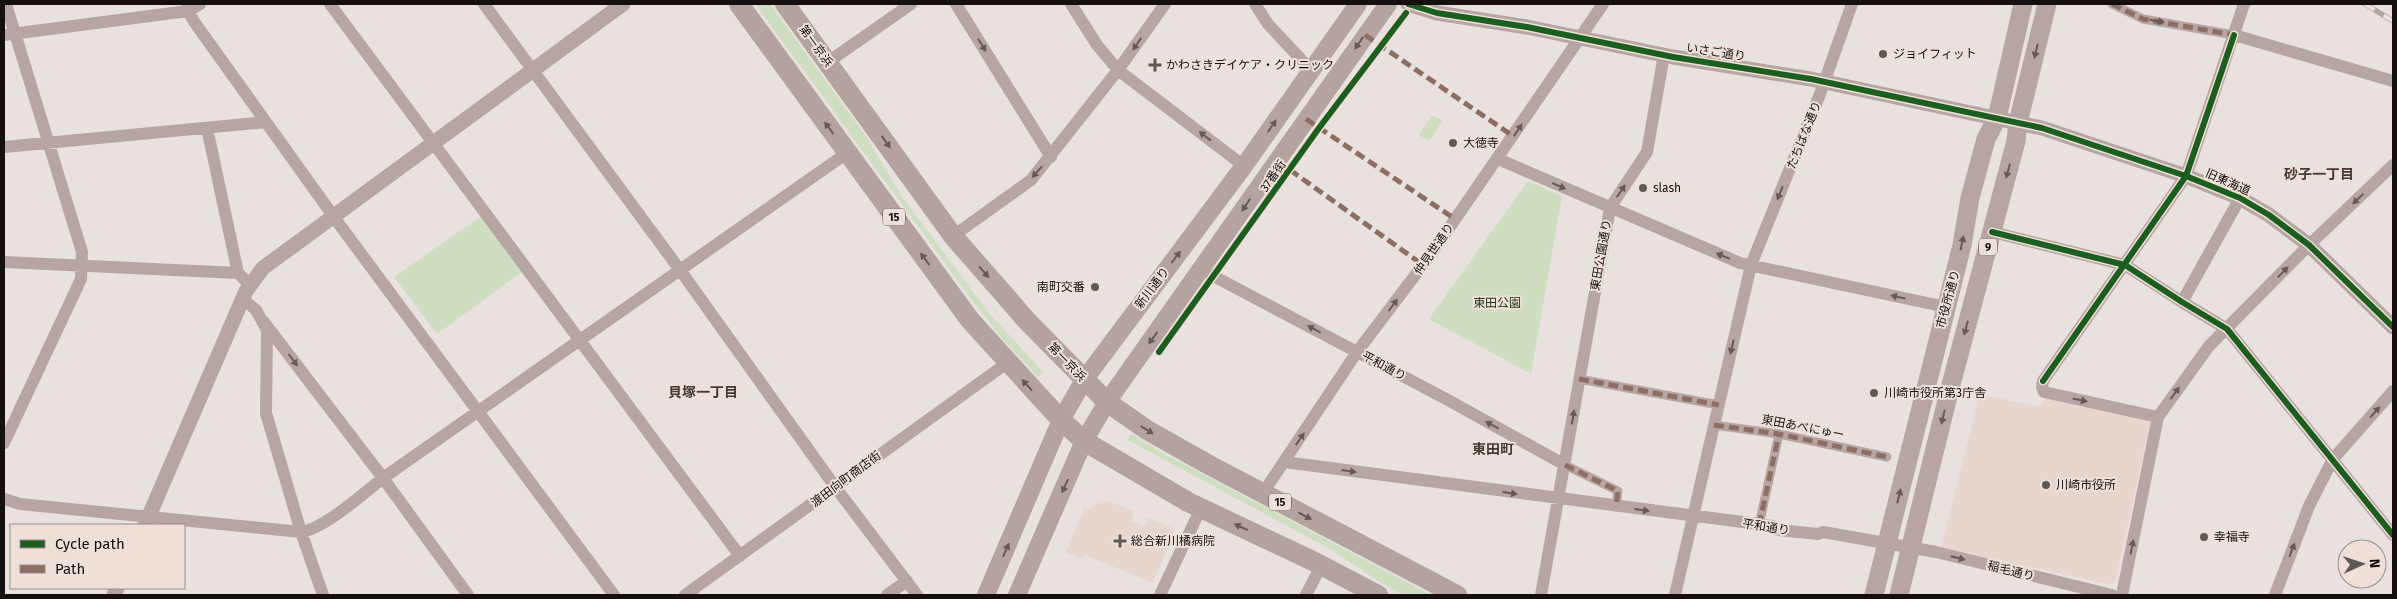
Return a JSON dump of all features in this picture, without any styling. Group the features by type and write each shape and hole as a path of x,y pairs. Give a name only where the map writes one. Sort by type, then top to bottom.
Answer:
{"highway":[{"name":"15","path":"739,4 970,320 1007,363 1061,420 1084,441 1201,508 1378,595"},
{"name":"第一京浜","path":"785,4 953,236 1028,322 1107,402 1147,430 1457,595"}],"main road":[{"name":"新川通り","path":"986,595 1061,420 1084,380 1244,166 1358,4"},
{"path":"1017,595 1084,441 1107,402 1202,270 1276,160 1388,4"},
{"name":"市役所通り","path":"1874,595 1962,245 1970,198 1986,139 1997,118 2023,4"},
{"name":"市役所通り","path":"1899,595 1955,370 2016,141 2018,123 2047,4"}],"street":[{"path":"4,443 81,280 83,266 82,252 48,143 10,34 6,4"},
{"path":"10,34 188,8 200,4"},
{"path":"330,4 740,556"},
{"path":"484,4 680,270 836,488 917,595"},
{"path":"147,522 243,299 250,285 263,268 622,4"},
{"path":"828,62 911,4"},
{"path":"956,4 1051,157"},
{"path":"1071,4 1096,45 1118,70 1244,166"},
{"path":"953,236 1031,180 1118,70 1165,4"},
{"path":"1255,4 1268,24 1311,70"},
{"name":"仲見世通り","path":"1263,493 1357,352 1423,265 1498,159 1603,4"},
{"name":"たちばな通り","path":"1675,595 1751,266 1825,83 1852,4"},
{"path":"2112,4 2143,19 2234,35 2393,81"},
{"path":"2158,416 2044,392 2042,387 2043,381 2186,176 2244,4"},
{"name":"いさご通り","path":"1410,5 1437,13 1579,37 1664,55 1825,83 2018,123"},
{"path":"188,8 333,216 614,595"},
{"name":"東田公園通り","path":"1565,465 1610,208 1647,152 1664,55"},
{"path":"4,147 266,122"},
{"name":"旧東海道","path":"2018,123 2042,128 2186,176 2240,198 2269,214 2309,245 2393,327"},
{"path":"207,128 238,273 250,285"},
{"path":"185,524 309,531 341,511 383,478 847,153"},
{"path":"1498,159 1610,208 1751,266 1946,307"},
{"path":"2122,595 2158,416 2209,346 2309,245 2393,165"},
{"path":"2182,302 2240,198"},
{"path":"1992,232 2125,264 2182,302 2227,328 2393,535"},
{"path":"4,262 238,273"},
{"name":"平和通り","path":"1202,270 1565,465 1618,491 1616,507"},
{"path":"243,299 256,310 383,478 468,595"},
{"path":"263,321 267,330 266,413 301,532 323,595"},
{"name":"渡田向町商店街","path":"685,595 1007,363"},
{"path":"1931,364 1955,370"},
{"path":"1579,379 1719,405"},
{"path":"2274,595 2309,506 2333,459 2393,391"},
{"name":"東田あべにゅー","path":"1714,425 1780,434 1887,457"},
{"path":"1760,525 1780,434"},
{"name":"平和通り","path":"1284,462 1616,507 1773,526 1778,530 1818,534 1823,532 1911,548"},
{"path":"1541,595 1565,465"},
{"path":"4,499 20,504 147,522 178,524"},
{"path":"1160,595 1201,508"},
{"name":"稲毛通り","path":"1911,548 1936,552 2112,595"},
{"path":"1306,595 1321,566"},
{"path":"887,595 907,581"}],"shaded area":[{"name":"川崎市役所","path":"1980,394 2038,407 2043,400 2052,399 2147,419 2150,424 2115,582 2107,584 1941,547"},
{"name":"総合新川橘病院","path":"1106,500 1134,511 1131,521 1144,526 1148,518 1175,529 1153,583 1085,555 1083,559 1066,552 1084,508 1088,510 1096,504 1104,503"}],"green space":[{"path":"755,4 770,4 865,135 903,198 989,313 1043,372 1038,377 1000,336 969,296"},
{"path":"1432,115 1442,121 1429,141 1419,135"},
{"name":"東田公園","path":"1528,181 1562,196 1531,374 1429,319"},
{"path":"483,215 522,272 437,334 394,277"},
{"path":"1131,434 1163,453 1431,595 1404,595 1383,584 1330,549 1128,440"}],"railway":[{"path":"2365,4 2393,21"}],"marked path":[{"path":"2112,4 2143,19 2234,35"},
{"path":"1365,35 1513,136"},
{"path":"1306,119 1455,219"},
{"path":"1290,170 1423,265"},
{"path":"1579,379 1719,405"},
{"path":"1714,425 1779,434 1887,457"},
{"path":"1759,525 1779,434"},
{"path":"1565,465 1618,491 1616,507"}],"cycle path":[{"path":"1408,4 1437,13 1527,27 1673,57 1811,79 2042,128 2186,176 2240,198 2269,215 2309,245 2393,327"},
{"name":"37番街","path":"1159,352 1319,128 1406,13"},
{"path":"2043,381 2186,176 2234,35"},
{"path":"1992,232 2125,265 2227,329 2393,535"}],"place":[{"name":"ジョイフィット","path":"1883,54"},
{"name":"かわさきデイケア・クリニック","path":"1155,65"},
{"name":"大徳寺","path":"1453,143"},
{"name":"slash","path":"1643,188"},
{"name":"南町交番","path":"1095,287"},
{"name":"川崎市役所第3庁舎","path":"1874,393"},
{"name":"川崎市役所","path":"2046,485"},
{"name":"幸福寺","path":"2204,537"},
{"name":"総合新川橘病院","path":"1120,541"}],"district":[{"name":"砂子一丁目","path":"2319,174"},
{"name":"貝塚一丁目","path":"703,392"},
{"name":"東田町","path":"1493,449"}]}
